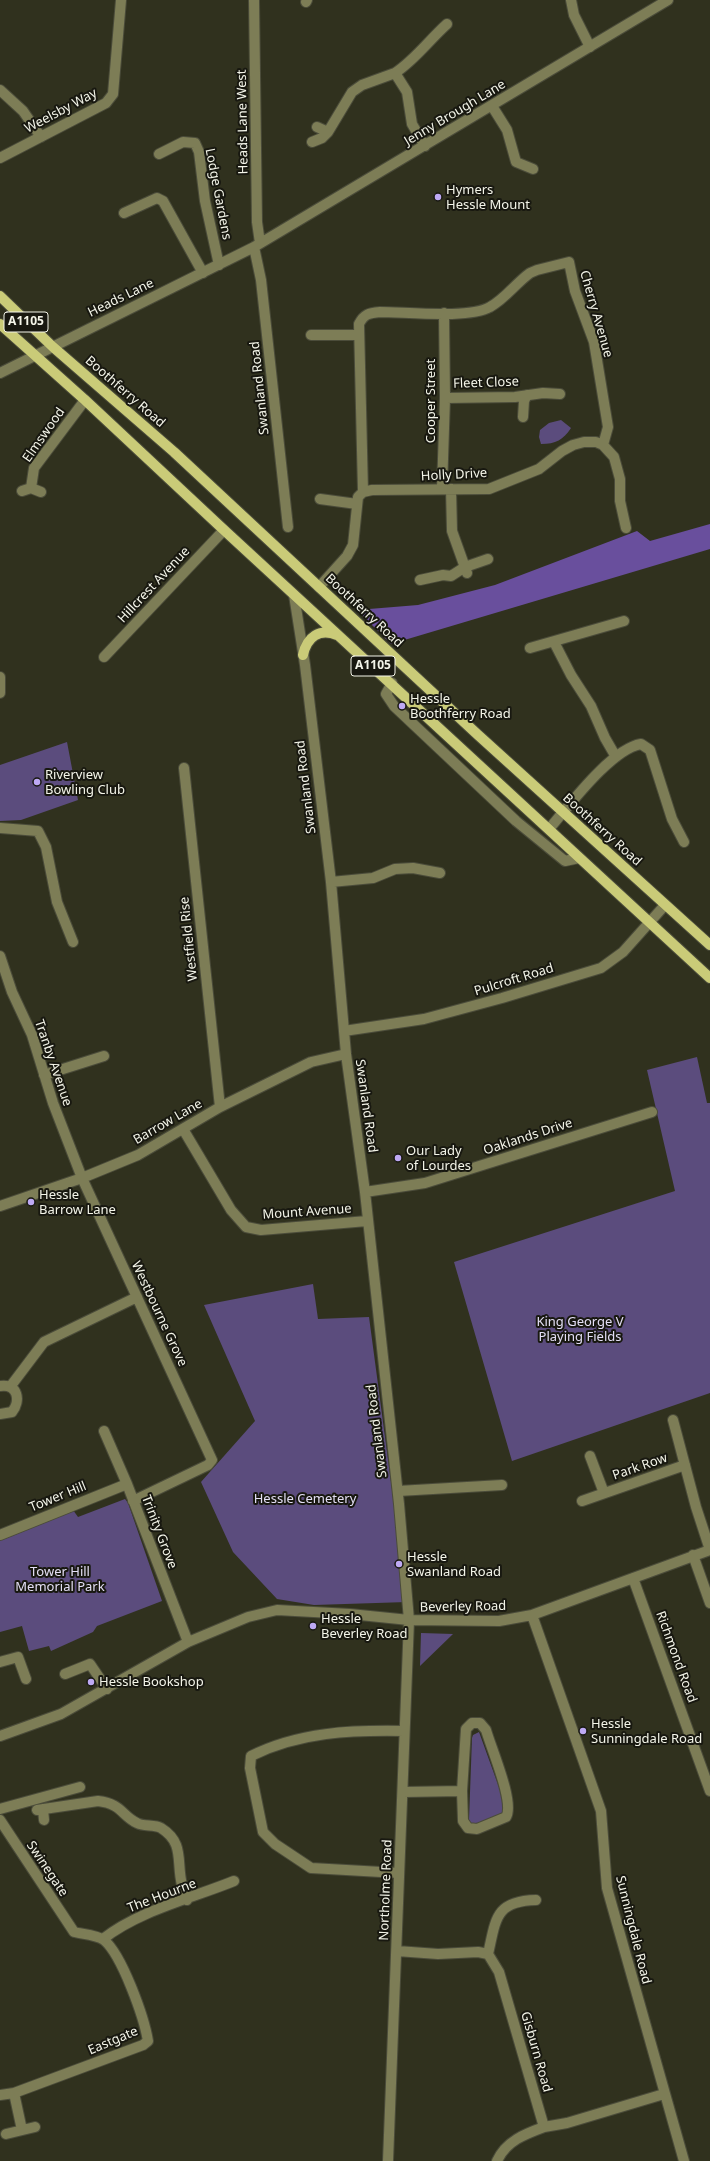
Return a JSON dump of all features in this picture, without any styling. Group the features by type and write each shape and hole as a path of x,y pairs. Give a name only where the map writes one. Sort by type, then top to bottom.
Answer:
{"main road":[{"name":"Boothferry Road","path":"0,296 52,347 174,452 563,813 710,945"},
{"name":"A1105","path":"0,324 85,400 294,595 392,683 710,978"},
{"path":"303,655 306,646 316,634 329,632 340,637"}],"street":[{"name":"Weelsby Way","path":"0,158 106,103 113,94 121,0"},
{"name":"Heads Lane West","path":"254,0 258,222 257,245"},
{"path":"571,0 574,15 590,46"},
{"name":"Jenny Brough Lane","path":"257,245 668,0"},
{"path":"312,142 322,138 328,132 352,92 362,85 395,73 423,50 435,34 447,24"},
{"path":"429,25 435,34"},
{"path":"395,73 408,92 412,124 425,146"},
{"path":"0,90 23,111 40,137"},
{"path":"492,106 507,130 516,162 533,169"},
{"path":"317,127 328,132"},
{"name":"Lodge Gardens","path":"159,154 183,142 195,144 199,152 205,201 219,265"},
{"path":"124,213 158,198 163,201 203,273"},
{"name":"Heads Lane","path":"0,374 257,245"},
{"name":"Swanland Road","path":"257,245 288,527"},
{"name":"Cherry Avenue","path":"363,492 359,336 359,324 362,317 369,313 472,312 491,307 530,273 569,262 575,291 594,342 608,427 603,445"},
{"name":"Cooper Street","path":"444,313 447,489 452,531 466,570"},
{"path":"311,335 359,336"},
{"name":"Fleet Close","path":"445,398 514,397 560,394"},
{"name":"Fleet Close","path":"522,417 524,401 527,395"},
{"name":"Elmswood","path":"42,492 27,490 34,468 85,400"},
{"name":"Holly Drive","path":"363,492 372,490 488,489 539,469 562,451 573,445 589,441 603,445"},
{"path":"603,445 614,458 618,470 620,501 626,528"},
{"path":"319,586 347,556 353,545 358,497 363,492"},
{"path":"320,499 357,504"},
{"name":"Hillcrest Avenue","path":"104,657 224,530"},
{"path":"420,580 443,575 451,576 488,559"},
{"name":"Swanland Road","path":"294,595 303,655 331,882 346,1054 365,1192 398,1491 409,1620"},
{"path":"530,648 624,621"},
{"path":"554,642 571,675 591,706 605,738 616,757"},
{"path":"0,677 0,693"},
{"path":"392,683 386,694 394,706 516,821 565,861 579,858"},
{"path":"549,829 593,778 616,757 639,745 648,747 672,819 684,842"},
{"name":"Westfield Rise","path":"184,768 220,1107"},
{"path":"0,828 38,831 46,847 57,902 72,942"},
{"path":"331,882 373,878 395,869 413,868 440,873"},
{"name":"Pulcroft Road","path":"344,1031 424,1019 502,998 601,968 623,952 665,905"},
{"name":"Tranby Avenue","path":"0,956 12,992 32,1035 44,1075 82,1178"},
{"name":"Barrow Lane","path":"0,1206 82,1178 138,1155 220,1107 311,1062 346,1054"},
{"path":"44,1075 104,1056"},
{"name":"Oaklands Drive","path":"365,1192 425,1183 652,1112"},
{"name":"Mount Avenue","path":"183,1129 231,1210 246,1227 261,1230 367,1221"},
{"name":"Westbourne Grove","path":"82,1178 212,1460 208,1465 133,1500"},
{"path":"0,1414 12,1412 17,1406 18,1399 16,1392 5,1386 44,1342 137,1297"},
{"path":"673,1420 710,1550"},
{"name":"Trinity Grove","path":"104,1431 127,1484 188,1642"},
{"name":"Park Row","path":"590,1456 604,1493"},
{"name":"Park Row","path":"582,1501 685,1465"},
{"name":"Tower Hill","path":"0,1535 127,1484"},
{"path":"398,1491 502,1485"},
{"name":"Beverley Road","path":"0,1736 61,1714 188,1642 248,1616 277,1610 350,1614 409,1620 499,1621 532,1615 710,1550"},
{"path":"693,1555 710,1603"},
{"name":"Richmond Road","path":"633,1578 710,1791"},
{"name":"Sunningdale Road","path":"532,1615 601,1811 607,1888 684,2161"},
{"name":"Northolme Road","path":"388,2161 409,1620"},
{"path":"0,1662 18,1657 26,1679"},
{"path":"65,1674 90,1664 107,1689"},
{"path":"472,1723 480,1723 486,1730 508,1800 509,1813 506,1817 477,1829 468,1828 463,1821 462,1791 466,1729 472,1723"},
{"path":"399,1873 311,1868 275,1844 263,1832 250,1768 251,1756 269,1747 290,1740 321,1734 404,1731"},
{"path":"0,1809 80,1787"},
{"path":"403,1792 462,1791"},
{"path":"44,1820 40,1809 98,1801 107,1802 121,1809 137,1823 159,1827 171,1835 177,1845 182,1885 187,1900"},
{"name":"Swinegate","path":"0,1820 74,1932 103,1939"},
{"name":"The Hourne","path":"103,1939 116,1928 164,1907 187,1900 234,1881"},
{"path":"397,1951 438,1954 478,1952 488,1954 496,1921 506,1905 522,1900 536,1900"},
{"name":"Eastgate","path":"0,2095 14,2093 143,2045 148,2041 146,2030 122,1968 115,1953 103,1939"},
{"name":"Gisburn Road","path":"488,1954 499,1972 544,2127"},
{"path":"14,2093 22,2130"},
{"path":"497,2161 507,2146 522,2135 544,2127 567,2123 664,2094"},
{"path":"6,2134 34,2127"}],"green space":[{"path":"561,420 571,428 568,432 555,442 541,444 539,437 540,430 549,423"},
{"name":"Riverview Bowling Club","path":"67,742 78,800 21,820 0,821 0,765"},
{"name":"King George V Playing Fields","path":"697,1057 707,1103 710,1103 710,1393 512,1461 454,1262 675,1191 647,1070"},
{"name":"Hessle Cemetery","path":"313,1284 318,1319 369,1317 407,1602 314,1605 277,1599 233,1552 201,1482 255,1421 204,1305"},
{"name":"Tower Hill Memorial Park","path":"125,1499 128,1503 162,1601 97,1626 93,1632 51,1651 49,1646 29,1651 22,1626 0,1632 0,1538 73,1510 78,1517"},
{"path":"421,1633 453,1634 420,1666"},
{"path":"479,1732 505,1804 504,1813 480,1826 471,1823 469,1820 472,1738 473,1735"}],"shaded area":[{"path":"710,524 710,549 391,644 357,610 418,605 495,585 637,531 650,541"}],"place":[{"name":"Hymers Hessle Mount","path":"438,197"},
{"name":"Hessle Boothferry Road","path":"402,706"},
{"name":"Riverview Bowling Club","path":"37,782"},
{"name":"Our Lady of Lourdes","path":"398,1158"},
{"name":"Hessle Barrow Lane","path":"31,1202"},
{"name":"Hessle Swanland Road","path":"399,1564"},
{"name":"Hessle Beverley Road","path":"313,1626"},
{"name":"Hessle Bookshop","path":"91,1682"},
{"name":"Hessle Sunningdale Road","path":"583,1731"}]}
